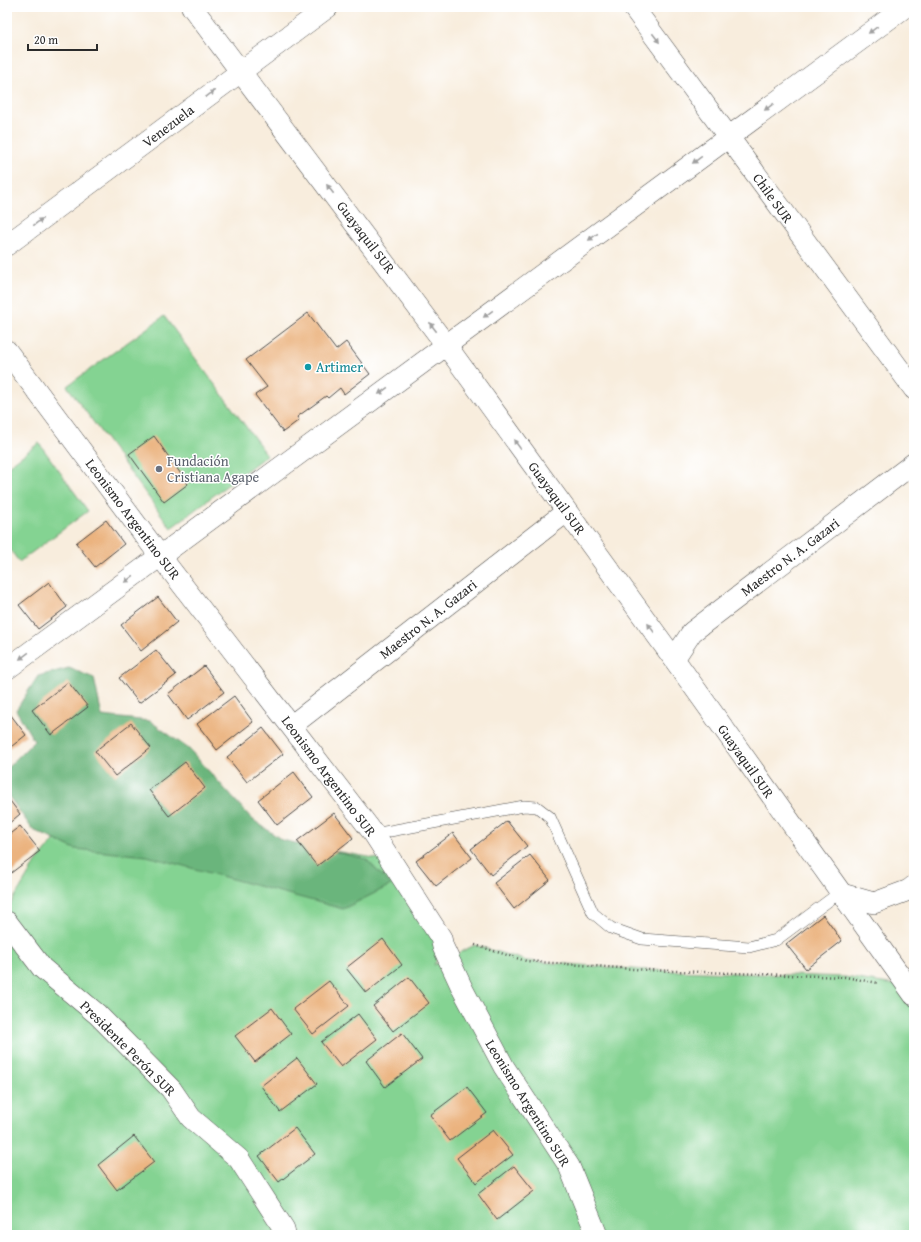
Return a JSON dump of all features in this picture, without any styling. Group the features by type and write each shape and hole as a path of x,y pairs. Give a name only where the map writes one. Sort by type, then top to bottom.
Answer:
{"street":[{"name":"Guayaquil SUR","path":"192,7 242,71 446,345 674,659 839,893 911,991"},
{"name":"Venezuela","path":"7,245 328,7"},
{"name":"Chile SUR","path":"633,7 914,389"},
{"path":"7,669 905,7"},
{"name":"Leonismo Argentino SUR","path":"7,351 160,556 374,834 441,938 443,947 463,990 504,1067 569,1166 597,1235"},
{"name":"Maestro N. A. Gazari","path":"674,659 692,632 914,463"},
{"name":"Maestro N. A. Gazari","path":"291,726 566,512"},
{"path":"839,893 874,903 909,890 914,886"},
{"name":"Presidente Perón SUR","path":"7,922 42,968 97,1014 171,1088 191,1118 240,1158 284,1229 285,1235"}],"lane":[{"path":"374,834 484,812 524,806 538,807 550,817 593,913 611,928 642,939 749,947 776,940 839,893"}],"path":[{"path":"475,946 526,961 647,970 845,977 911,991"}],"green space":[{"path":"164,316 267,455 171,528 67,386"},
{"path":"39,443 88,511 19,562 7,545 7,467"},
{"path":"69,668 94,678 102,716 150,721 189,749 252,819 282,840 366,859 391,885 343,909 147,856 75,849 33,830 7,794 7,768 34,741 16,710 38,676"},
{"path":"119,813 391,861 443,947 434,965 475,945 527,961 647,970 845,977 914,988 914,1235 7,1235 7,910 34,865 70,821"}],"building":[{"name":"Artimer","path":"308,313 336,350 346,342 370,374 344,394 340,388 328,398 326,396 297,417 299,420 283,432 255,395 267,387 246,360"},
{"name":"Fundación Cristiana Agape","path":"154,436 188,484 164,502 129,454"},
{"path":"106,520 124,544 95,567 76,543"},
{"path":"49,582 67,607 38,629 19,605"},
{"path":"158,597 177,622 141,651 121,625"},
{"path":"156,650 176,675 139,703 119,678"},
{"path":"204,666 224,692 187,720 168,694"},
{"path":"68,682 88,707 51,735 32,710"},
{"path":"234,696 253,722 217,750 197,724"},
{"path":"7,710 26,735 7,750"},
{"path":"131,723 151,748 115,776 95,751"},
{"path":"263,728 283,754 247,782 227,757"},
{"path":"185,762 205,788 169,816 149,790"},
{"path":"294,772 313,797 277,825 258,800"},
{"path":"7,797 20,814 7,825"},
{"path":"334,813 353,838 317,866 297,841"},
{"path":"507,821 527,846 491,875 471,849"},
{"path":"20,826 40,851 7,876 7,836"},
{"path":"453,833 472,858 436,886 416,861"},
{"path":"530,855 550,880 514,909 494,883"},
{"path":"823,915 842,941 806,969 786,944"},
{"path":"383,939 402,965 366,993 346,968"},
{"path":"409,977 429,1003 393,1031 373,1006"},
{"path":"329,981 349,1006 313,1034 293,1009"},
{"path":"272,1008 291,1034 255,1062 235,1036"},
{"path":"358,1014 377,1039 341,1067 321,1042"},
{"path":"402,1033 422,1059 385,1087 366,1061"},
{"path":"297,1058 317,1084 280,1112 261,1086"},
{"path":"467,1087 487,1113 450,1141 430,1115"},
{"path":"295,1128 315,1154 279,1182 259,1156"},
{"path":"493,1130 513,1155 476,1183 457,1158"},
{"path":"134,1136 154,1162 117,1190 98,1165"},
{"path":"514,1166 534,1191 497,1220 478,1194"}],"place":[{"name":"Artimer","path":"308,367"},
{"name":"Fundación Cristiana Agape","path":"159,469"}]}
